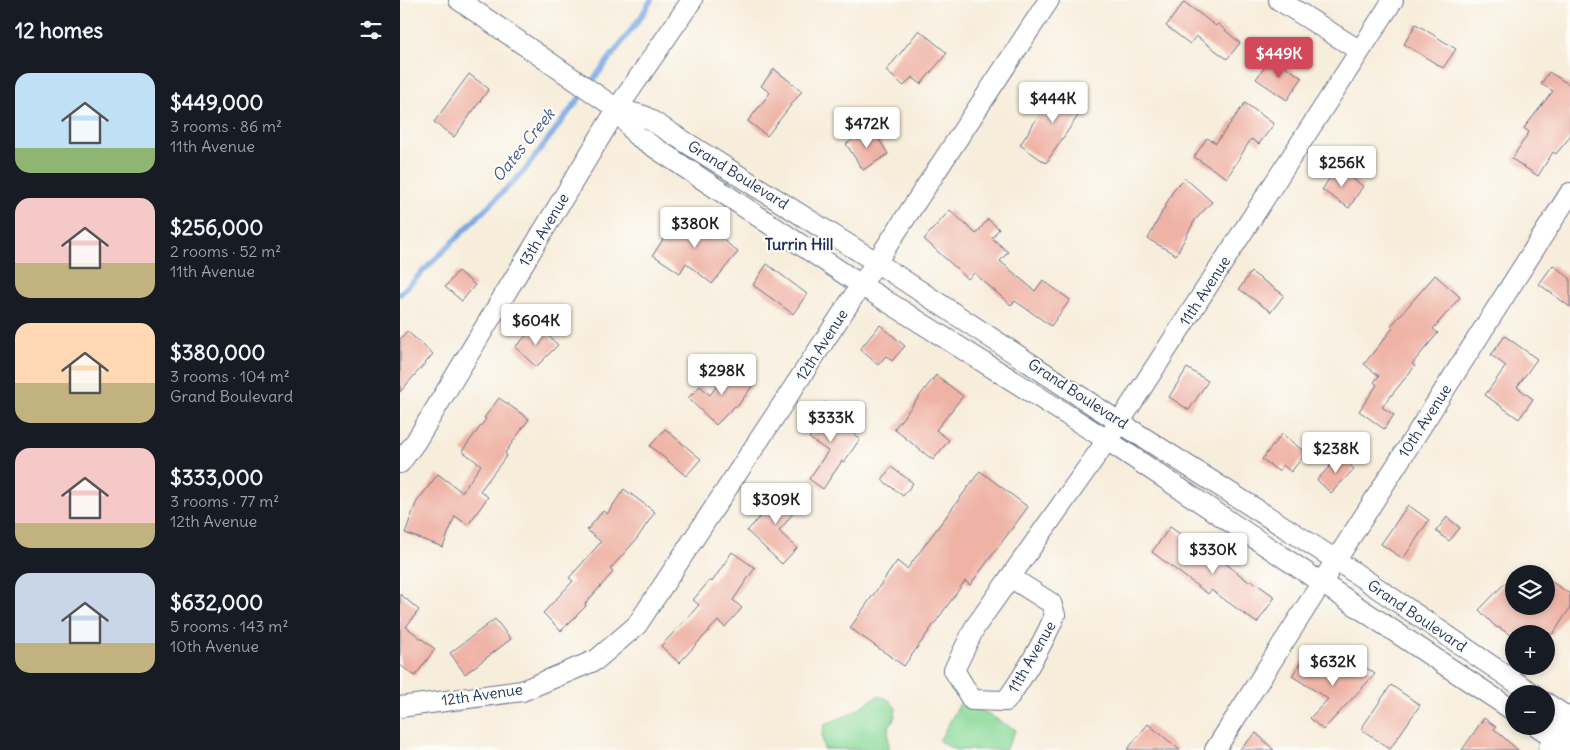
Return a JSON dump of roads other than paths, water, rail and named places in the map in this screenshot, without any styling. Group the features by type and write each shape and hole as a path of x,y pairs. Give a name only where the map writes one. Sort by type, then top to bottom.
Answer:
{"street":[{"name":"Grand Boulevard","path":"460,0 616,109 644,116 876,262 1120,422 1336,560 1520,685"},
{"name":"13th Avenue","path":"400,463 416,441 616,109 692,0"},
{"name":"12th Avenue","path":"403,703 522,691 596,660 637,626 1049,0"},
{"path":"1279,0 1360,51"},
{"name":"11th Avenue","path":"1010,577 1050,604 1055,616 1038,652 1006,701 972,700 954,670 975,627 1010,577 1120,422 1393,0"},
{"name":"Grand Boulevard","path":"616,109 636,136 861,285 1107,440 1505,705"},
{"name":"10th Avenue","path":"1214,750 1570,192"}],"waterway":[{"name":"Oates Creek","path":"400,294 524,171 641,17 651,0"}],"district":[{"name":"Turrin Hill","path":"799,244"}]}
